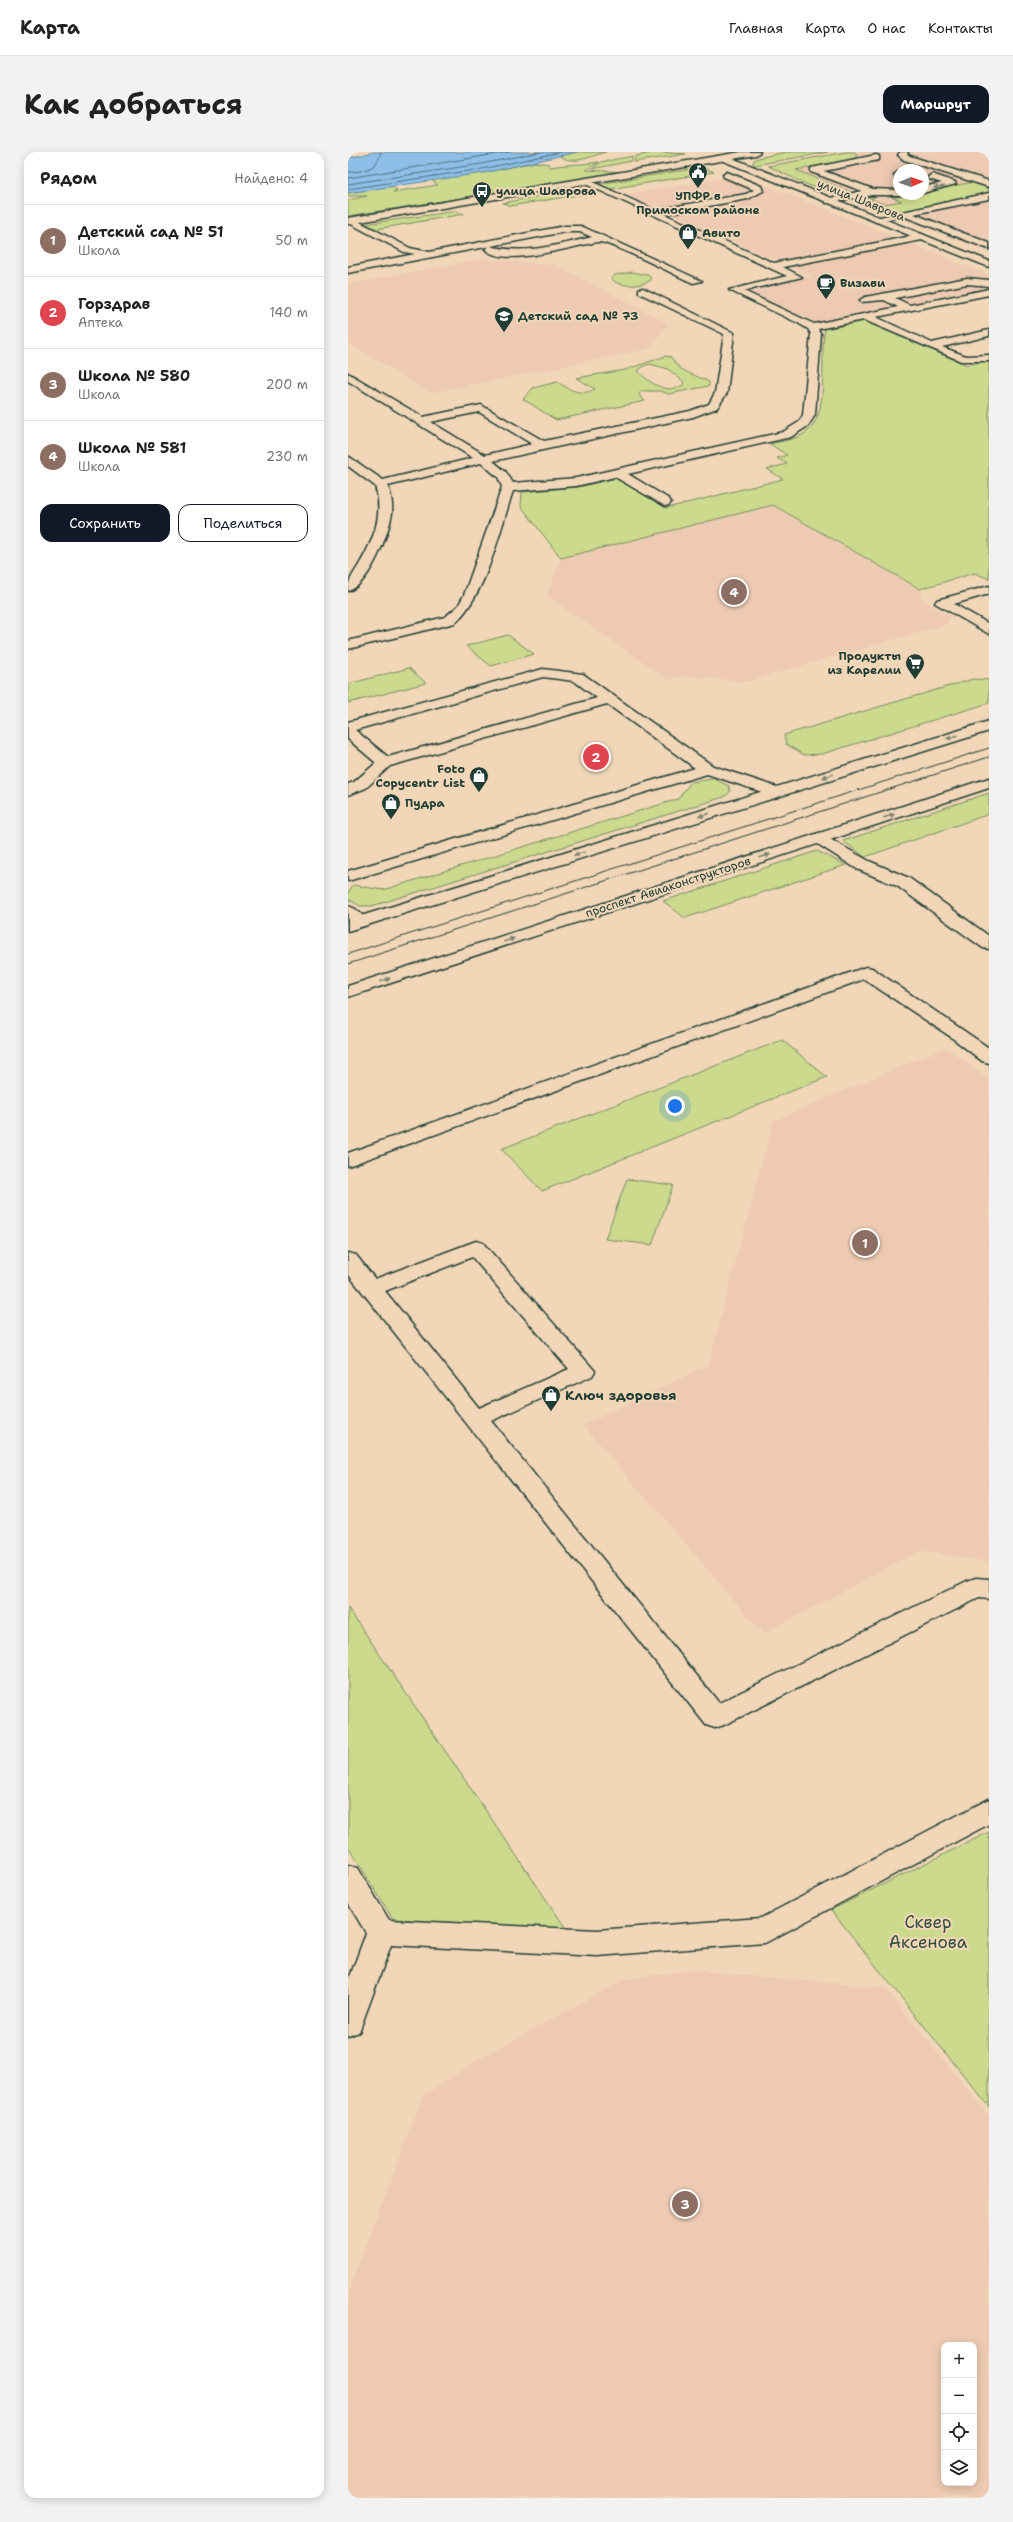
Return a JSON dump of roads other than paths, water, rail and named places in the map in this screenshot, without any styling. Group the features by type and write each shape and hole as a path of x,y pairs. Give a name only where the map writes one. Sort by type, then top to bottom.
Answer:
{"street":[{"path":"350,221 756,152"},
{"path":"863,152 880,159 814,170 872,192"},
{"path":"904,152 902,155 907,158 989,184"},
{"name":"улица Шаврова","path":"724,158 989,264"},
{"path":"653,213 748,196 759,191 758,188 727,175"},
{"path":"929,176 952,184 929,189"},
{"path":"849,183 869,180"},
{"path":"508,487 532,487 576,482 787,436 804,424 809,415 816,334 812,327 734,290 797,276 585,182"},
{"path":"829,201 872,192 893,193"},
{"path":"876,219 989,196"},
{"path":"905,214 989,246"},
{"path":"919,220 943,215"},
{"path":"350,221 407,250 428,254"},
{"path":"348,270 480,244 573,229 587,230 696,281 681,284"},
{"path":"773,266 922,237"},
{"path":"480,244 495,251 515,254 604,238"},
{"path":"871,238 887,244"},
{"path":"865,300 967,281 989,283"},
{"path":"381,484 542,445 693,414 713,406 721,393 728,333 643,291 658,288"},
{"path":"812,327 989,292"},
{"path":"885,297 909,308"},
{"path":"866,317 931,346 965,359 989,358"},
{"path":"931,346 989,333"},
{"path":"348,376 483,459 502,473 507,480 508,487 471,596 463,608 450,620 348,645"},
{"path":"421,421 481,408 542,445"},
{"path":"348,460 381,484 387,506 381,532 356,580 348,587"},
{"path":"617,473 665,502"},
{"path":"989,590 942,603 989,630"},
{"path":"348,727 543,673 578,677 707,768 777,792"},
{"path":"348,790 360,785 385,763 609,699"},
{"path":"352,920 777,792 989,726"},
{"path":"348,731 385,763"},
{"path":"348,876 707,768"},
{"name":"проспект Авиаконструкторов","path":"348,992 989,783"},
{"path":"819,838 863,865 903,882 989,944"},
{"path":"348,1160 866,972 958,1033 989,1057"},
{"path":"371,1289 476,1248 584,1371 475,1419"},
{"path":"348,1260 715,1717 976,1588 989,1589"},
{"path":"381,1932 597,1943 765,1930 989,1811"},
{"path":"348,1877 381,1932"},
{"path":"348,2022 381,1932"}],"water":[{"path":"374,152 577,152 483,173 348,193 348,158"}],"tram line":[{"path":"348,954 989,748"},
{"path":"348,964 989,757"}],"place":[{"name":"УПФР в Примоском районе","path":"698,189"},
{"name":"улица Шаврова","path":"482,208"},
{"name":"Авито","path":"688,250"},
{"name":"Визави","path":"826,300"},
{"name":"Детский сад № 73","path":"504,333"},
{"name":"Школа № 581","path":"734,592"},
{"name":"Продукты из Карелии","path":"915,680"},
{"name":"Горздрав","path":"596,757"},
{"name":"Foto Copycentr List","path":"479,793"},
{"name":"Пудра","path":"391,820"},
{"name":"Детский сад № 51","path":"865,1243"},
{"name":"Ключ здоровья","path":"551,1412"},
{"name":"Школа № 580","path":"685,2204"}],"park label":[{"name":"Сквер Аксенова","path":"928,1932"}]}
